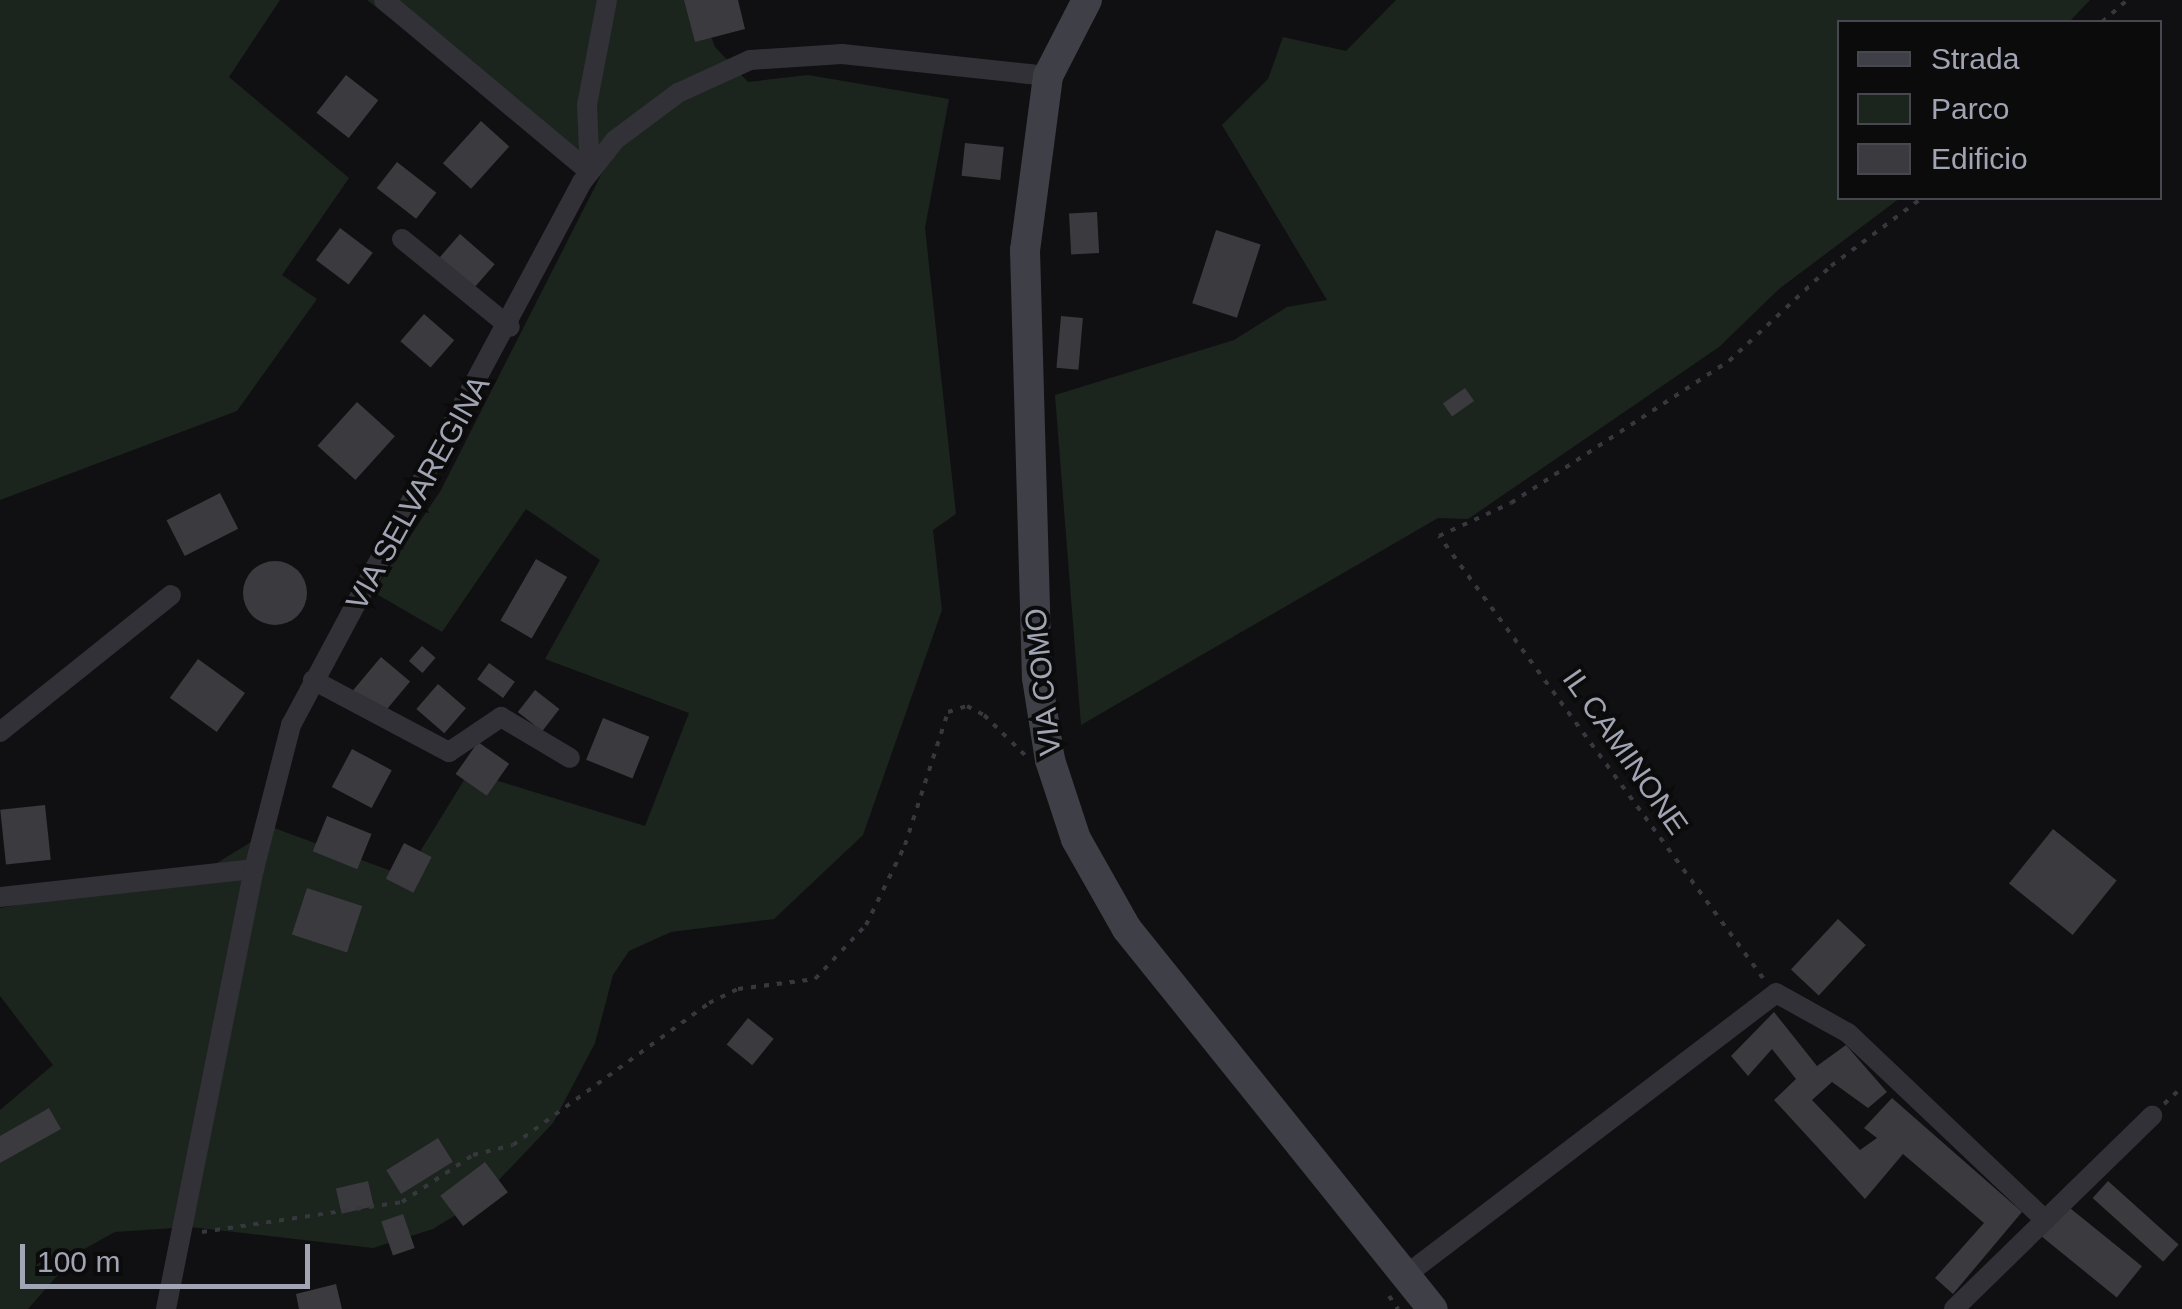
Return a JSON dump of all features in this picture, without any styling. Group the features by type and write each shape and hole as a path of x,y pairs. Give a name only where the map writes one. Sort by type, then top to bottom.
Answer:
{"main road":[{"name":"VIA COMO","path":"1087,0 1048,76 1025,250 1037,678 1058,792 1127,929 1433,1309"}],"street":[{"path":"384,0 590,172"},
{"path":"590,172 587,105 607,0"},
{"name":"VIA SELVAREGINA","path":"166,1309 186,1234 254,868 292,725 313,680 510,327 590,172 616,140 678,93 750,60 842,54 1048,76"},
{"path":"402,238 510,327"},
{"path":"0,732 172,595"},
{"path":"313,680 449,752 501,717 570,758"},
{"path":"0,897 254,868"},
{"path":"1406,1275 1776,993 1848,1032 2045,1220"},
{"path":"1954,1309 2152,1116"}],"path":[{"path":"2104,20 2126,0"},
{"name":"IL CAMINONE","path":"1776,993 1440,536 1511,503 1728,361 1831,266 1919,200"},
{"path":"186,1234 402,1202 472,1155 513,1145 709,1003 738,990 815,979 866,924 905,845 948,712 967,706 984,714 1058,792"}],"green space":[{"path":"0,0 280,0 229,77 349,178 282,275 317,299 237,411 0,500"},
{"path":"367,0 697,0 715,47 748,82 808,75 949,99 925,228 956,514 933,530 942,610 863,835 774,919 671,932 629,951 613,975 595,1043 553,1123 480,1200 433,1229 373,1248 190,1227 115,1232 77,1253 28,1309 0,1309 0,1110 53,1065 0,996 0,908 199,874 274,828 405,876 469,772 645,826 689,713 545,659 600,560 526,509 442,632 373,592 441,490 604,169 473,84"},
{"path":"1396,0 2090,0 2071,20 1837,20 1837,200 1897,200 1779,289 1719,347 1468,519 1438,518 1081,725 1055,395 1234,340 1287,307 1327,300 1222,125 1268,79 1283,37 1346,51"}],"building":[{"path":"684,0 738,0 745,29 695,42"},
{"path":"346,75 378,100 349,138 316,113"},
{"path":"481,121 509,146 471,189 443,163"},
{"path":"965,143 1004,147 1000,180 962,176"},
{"path":"397,162 436,193 416,219 377,188"},
{"path":"1097,212 1099,253 1071,254 1069,213"},
{"path":"340,228 373,253 349,285 316,260"},
{"path":"1216,230 1261,245 1237,318 1192,303"},
{"path":"460,234 495,264 474,288 439,258"},
{"path":"424,314 454,340 431,367 400,341"},
{"path":"1061,316 1083,318 1078,370 1056,368"},
{"path":"1465,388 1474,401 1452,417 1443,403"},
{"path":"357,402 395,436 355,480 318,446"},
{"path":"220,493 238,529 185,556 167,520"},
{"path":"536,559 567,577 532,638 500,620"},
{"path":"275,561 298,570 307,593 298,616 275,625 252,616 243,593 252,570"},
{"path":"422,646 436,658 422,673 409,661"},
{"path":"381,657 410,681 382,715 353,691"},
{"path":"198,659 245,693 217,732 170,698"},
{"path":"489,663 515,682 503,698 477,679"},
{"path":"438,684 466,708 444,733 416,709"},
{"path":"535,690 559,709 542,731 518,712"},
{"path":"603,718 649,737 633,778 586,760"},
{"path":"478,742 509,764 487,796 456,774"},
{"path":"352,749 392,770 372,808 332,787"},
{"path":"45,805 51,860 6,864 0,810"},
{"path":"327,816 372,834 357,869 313,851"},
{"path":"2053,829 2117,881 2073,935 2009,883"},
{"path":"404,843 432,857 413,893 386,879"},
{"path":"307,888 362,906 347,953 292,935"},
{"path":"1838,919 1866,945 1819,995 1791,969"},
{"path":"1774,1012 1817,1066 1846,1045 1887,1092 1868,1108 1832,1082 1812,1100 1860,1150 1877,1138 1864,1128 1892,1098 2022,1212 1953,1294 1935,1278 1984,1223 1903,1154 1865,1199 1774,1100 1796,1079 1772,1049 1748,1076 1731,1056"},
{"path":"748,1018 774,1039 752,1065 727,1044"},
{"path":"49,1108 61,1129 0,1163 0,1136"},
{"path":"438,1138 453,1162 401,1194 386,1170"},
{"path":"485,1162 508,1192 463,1226 440,1196"},
{"path":"368,1181 374,1206 342,1214 336,1188"},
{"path":"2108,1181 2179,1245 2163,1262 2093,1198"},
{"path":"2065,1204 2142,1266 2117,1297 2040,1235"},
{"path":"403,1214 415,1248 393,1256 381,1221"},
{"path":"336,1284 342,1309 299,1309 296,1294"}]}
